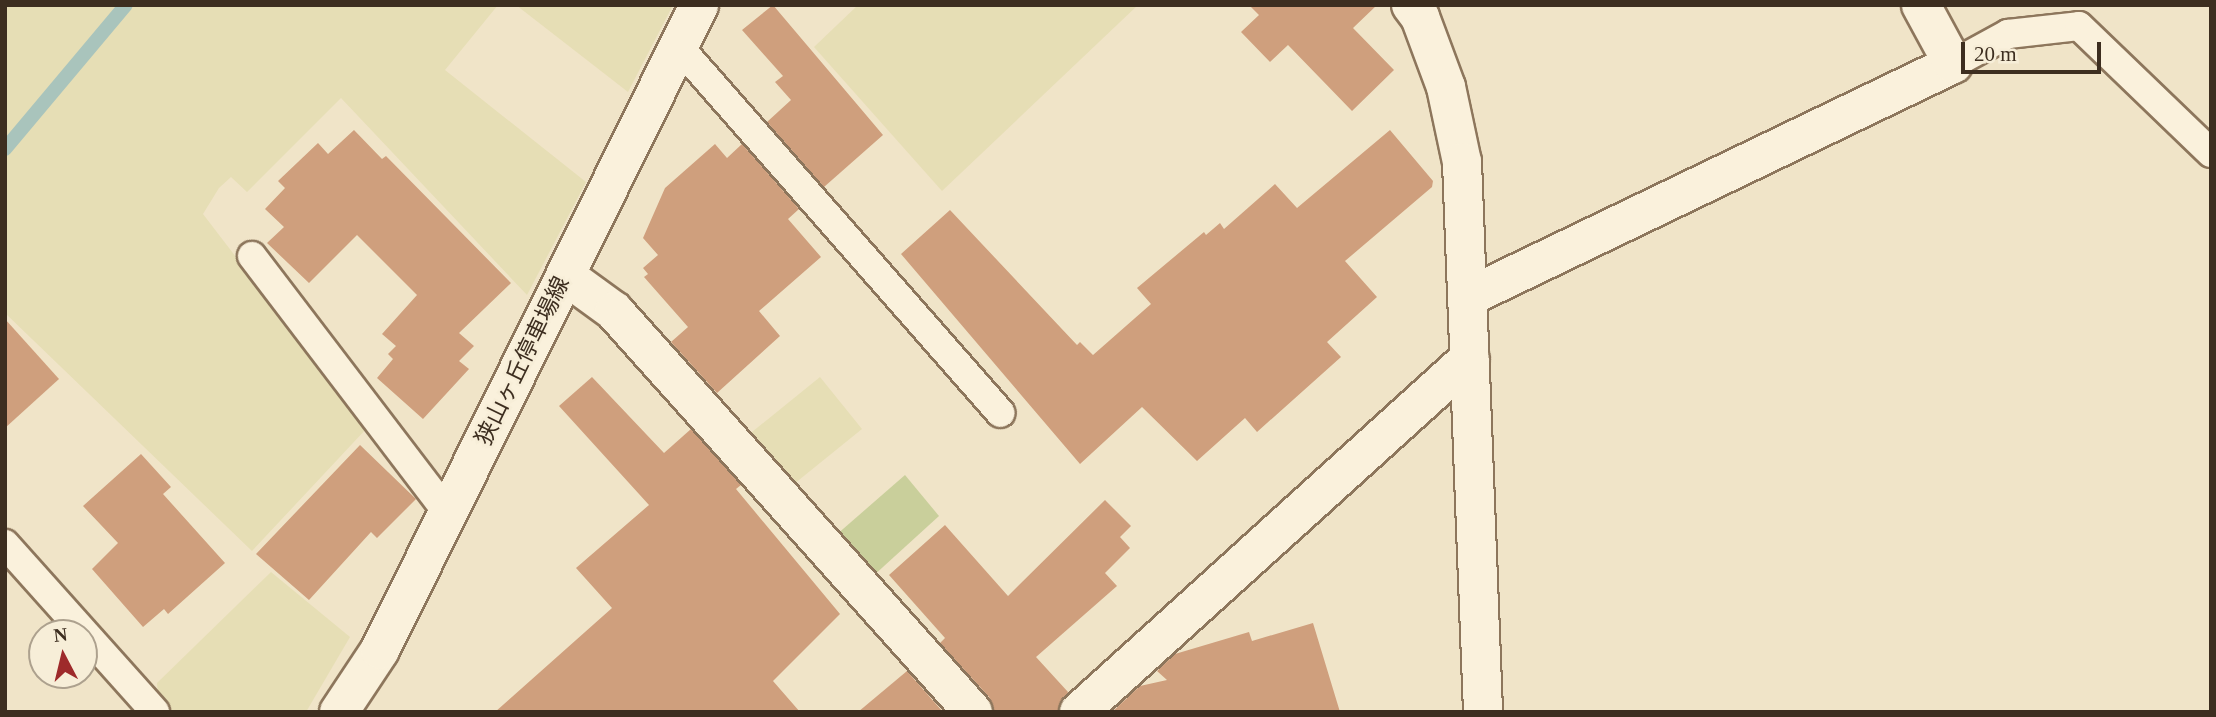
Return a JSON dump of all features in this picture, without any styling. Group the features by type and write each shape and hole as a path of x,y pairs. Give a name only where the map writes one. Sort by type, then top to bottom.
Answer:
{"street":[{"name":"狭山ヶ丘停車場線","path":"338,712 380,650 699,5"},
{"path":"1411,5 1420,17 1446,87 1462,162 1483,712"},
{"path":"1468,297 1953,64 1921,5"},
{"path":"566,275 614,311 973,712"},
{"path":"1079,712 1470,358"}],"lane":[{"path":"1953,64 2008,34 2079,26 2211,153"},
{"path":"679,47 1000,414"},
{"path":"252,256 447,513"},
{"path":"5,544 155,712"}],"shaded area":[{"path":"5,5 119,5 5,140"},
{"path":"134,5 498,5 445,70 586,182 527,295 341,98 247,192 231,177 219,188 203,214 367,428 252,551 5,313 5,156 86,56"},
{"path":"516,5 673,5 628,92"},
{"path":"858,5 1138,5 942,191 814,47"},
{"path":"820,377 862,429 794,484 747,436"},
{"path":"271,572 350,637 306,712 172,712 158,696 157,683"}],"green space":[{"path":"905,475 939,516 872,577 835,536"}],"building":[{"path":"773,5 883,135 824,187 767,122 791,100 775,82 783,76 742,30"},
{"path":"1249,5 1377,5 1353,28 1394,70 1352,111 1288,45 1270,62 1241,32 1259,15"},
{"path":"354,130 382,159 386,156 511,283 459,333 474,346 459,361 469,369 423,419 377,378 393,359 388,354 396,346 382,334 417,295 357,235 309,283 267,243 284,227 265,209 285,188 278,181 318,143 328,154"},
{"path":"1390,130 1433,181 1432,187 1345,261 1377,297 1327,342 1341,357 1257,432 1245,418 1197,461 1142,407 1080,464 901,254 950,210 1077,345 1080,342 1093,355 1151,304 1137,288 1204,232 1206,235 1220,223 1224,229 1275,184 1297,208"},
{"path":"715,144 727,158 742,144 799,209 788,219 821,257 759,311 780,336 717,393 671,342 688,327 644,277 648,274 643,268 658,255 643,238 665,188"},
{"path":"5,319 59,379 5,428"},
{"path":"592,377 664,453 691,429 741,485 736,489 840,614 773,681 800,712 495,712 612,608 576,568 649,505 559,406"},
{"path":"360,445 416,499 377,538 371,532 309,600 256,554"},
{"path":"141,454 171,487 163,494 225,563 168,614 164,609 143,627 92,569 118,543 83,506"},
{"path":"1105,500 1131,526 1120,537 1130,548 1105,573 1117,586 1036,657 1068,692 1058,712 994,712 989,697 940,643 945,638 889,575 945,525 1008,596"},
{"path":"1313,623 1340,712 1112,712 1140,686 1167,680 1157,671 1175,654 1249,632 1252,641"},
{"path":"907,671 943,712 858,712"}],"waterway":[{"path":"5,149 126,5"}]}
